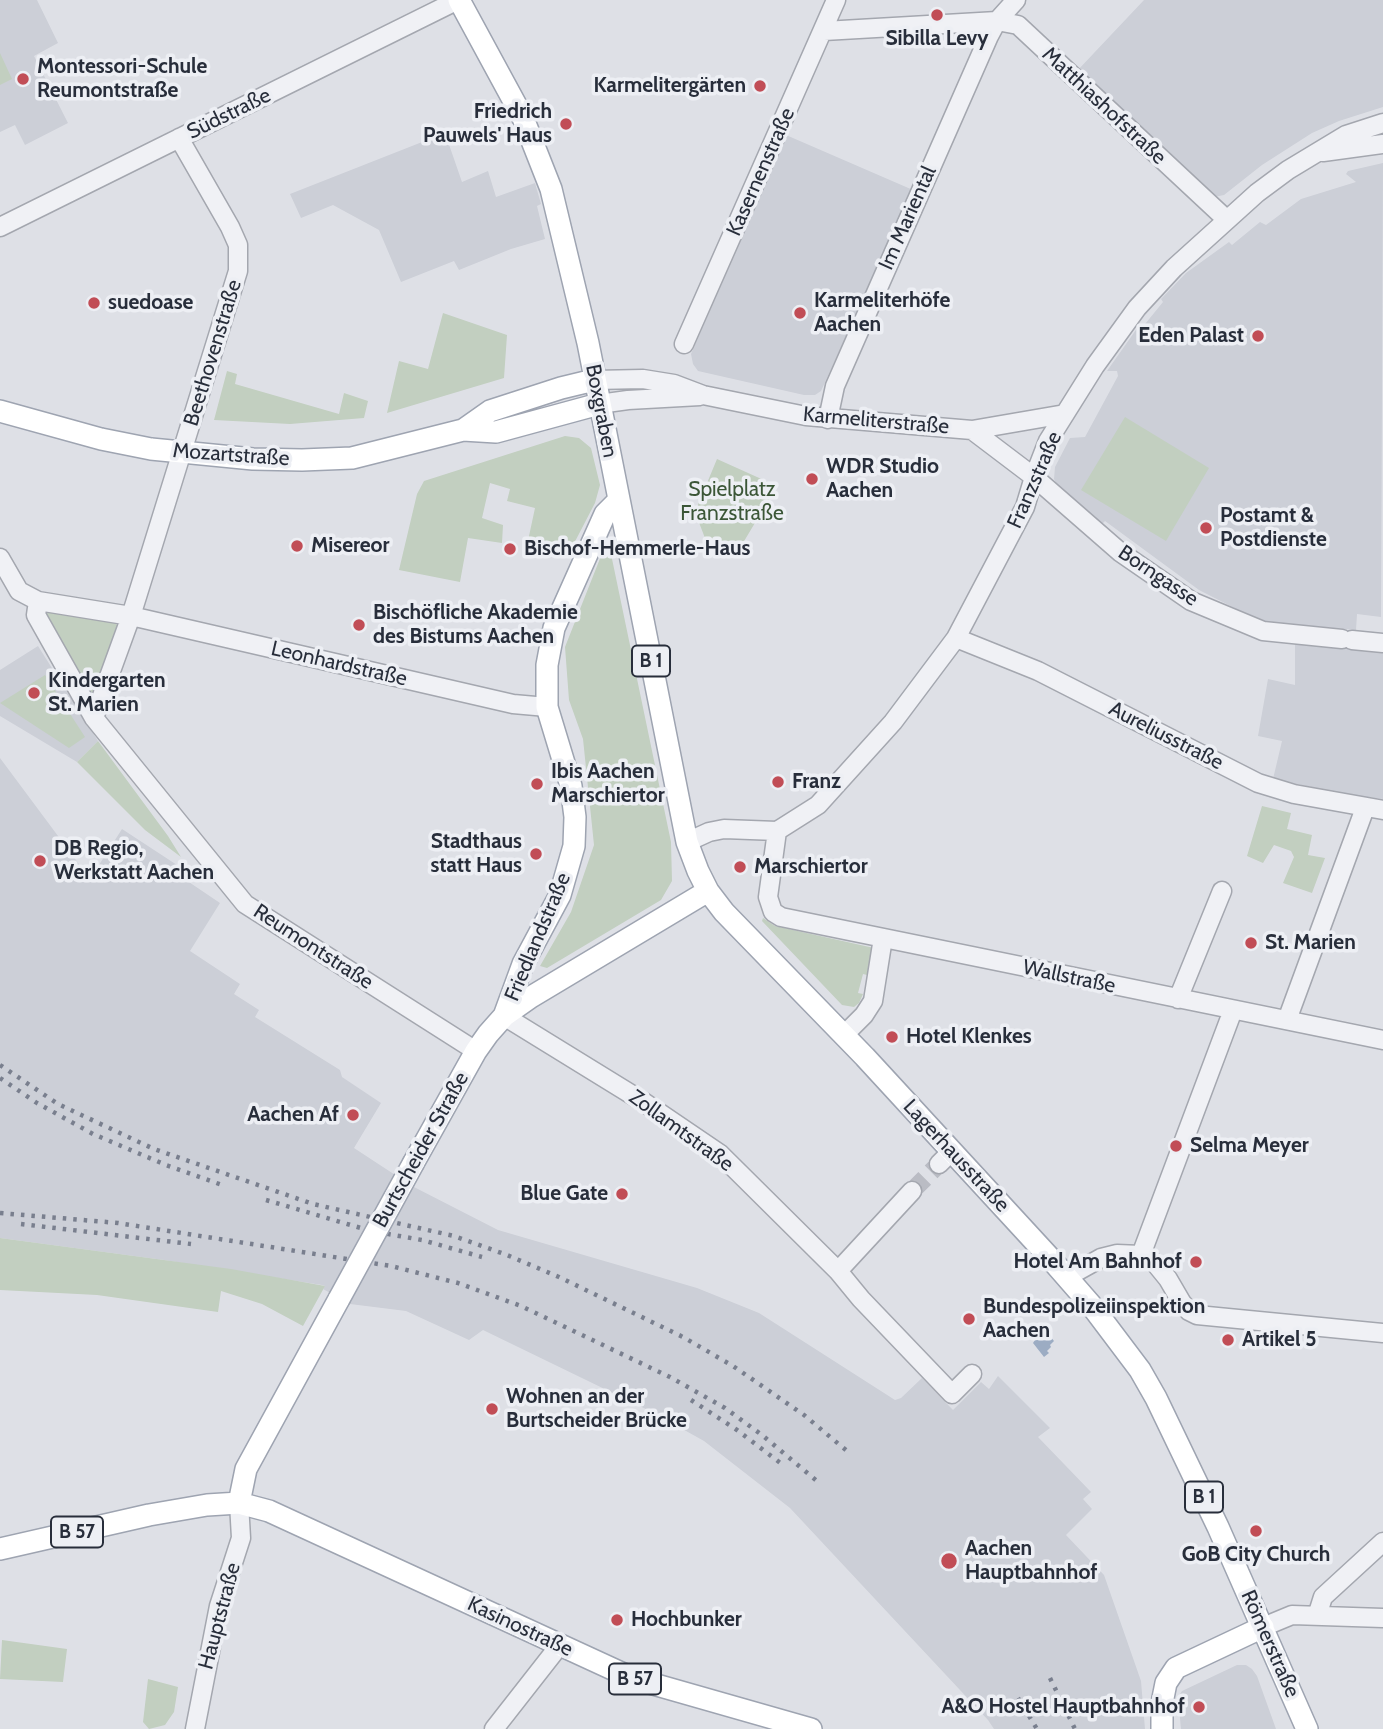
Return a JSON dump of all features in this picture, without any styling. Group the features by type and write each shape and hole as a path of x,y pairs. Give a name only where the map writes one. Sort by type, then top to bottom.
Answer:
{"main road":[{"name":"Boxgraben","path":"459,0 523,118 543,167 568,257 687,842"},
{"name":"Mozartstraße","path":"463,430 490,411 594,380"},
{"name":"Mozartstraße","path":"0,411 101,439 183,453 302,460 352,458 463,430 496,432 599,404"},
{"name":"Friedlandstraße","path":"504,1016 523,964 560,895 574,846 575,817 571,786 547,707 547,665 554,628 606,514 618,501"},
{"name":"Lagerhausstraße","path":"687,842 708,891 724,912 844,1035 945,1158 1067,1277"},
{"name":"Burtscheider Straße","path":"239,1503 246,1469 414,1162 488,1034 504,1016 708,891"},
{"name":"Römerstraße","path":"1067,1277 1091,1304 1140,1370 1173,1433 1307,1729"},
{"name":"B 57","path":"0,1549 149,1515 207,1505 239,1503"},
{"name":"Kasinostraße","path":"239,1503 269,1511 359,1551 632,1678 811,1729"},
{"path":"1162,1729 1162,1703 1166,1683 1176,1668 1263,1627"}],"street":[{"name":"Südstraße","path":"0,227 459,0"},
{"name":"Kasernenstraße","path":"684,344 836,0"},
{"path":"824,31 997,21 1016,0"},
{"name":"Matthiashofstraße","path":"997,21 1018,25 1227,220"},
{"name":"Im Mariental","path":"828,419 835,386 997,21"},
{"name":"Franzstraße","path":"777,831 818,804 893,722 956,638 1025,506 1048,442 1095,366 1137,308 1174,268 1288,170 1346,135 1383,123"},
{"name":"Beethovenstraße","path":"94,718 131,616 238,271 238,245 179,138"},
{"name":"Franzstraße","path":"1319,152 1383,144"},
{"name":"Karmeliterstraße","path":"594,380 643,379 674,384 703,395 828,419 972,430 1034,477"},
{"name":"Karmeliterstraße","path":"599,404 703,395"},
{"path":"972,430 1065,414"},
{"name":"Borngasse","path":"1034,477 1120,552 1191,601 1263,631 1383,643"},
{"path":"0,558 19,591 38,601"},
{"name":"Leonhardstraße","path":"38,601 131,616 513,704 547,707"},
{"name":"Reumontstraße","path":"38,601 36,615 94,718 245,904 476,1051"},
{"name":"Aureliusstraße","path":"956,638 1038,671 1258,783 1285,792 1374,809"},
{"path":"1287,1020 1374,809"},
{"path":"687,842 709,832 724,829 777,831"},
{"name":"Wallstraße","path":"777,831 768,897 770,907 776,915 1383,1040"},
{"path":"1178,999 1222,891"},
{"path":"844,1035 864,1015 873,1001 883,938"},
{"path":"1141,1255 1233,1010"},
{"name":"Zollamtstraße","path":"504,1016 642,1101 720,1154 838,1271 867,1306 952,1394 972,1374"},
{"path":"838,1271 912,1191"},
{"path":"1067,1277 1101,1258 1117,1254 1141,1255 1155,1264 1189,1311 1197,1315 1383,1333"},
{"name":"Hauptstraße","path":"195,1729 219,1606 241,1538 239,1503"},
{"path":"1317,1616 1323,1597 1383,1542"},
{"path":"1263,1627 1292,1615 1383,1618"},
{"path":"494,1729 559,1646"}],"shaded area":[{"name":"Montessori-Schule Reumontstraße","path":"0,0 37,0 58,43 34,56 68,123 25,145 15,125 0,132"},
{"path":"1144,0 1383,0 1383,107 1312,133 1262,165 1224,195 1214,197 1077,71"},
{"path":"445,133 462,182 488,171 496,197 535,183 541,204 537,206 545,239 511,249 459,270 454,261 401,282 379,230 333,205 301,218 290,194"},
{"path":"786,135 913,190 821,391 815,395 804,395 698,371 691,354"},
{"path":"1383,163 1381,617 1357,614 1356,630 1262,622 1199,590 1105,521 1102,524 1060,491 1054,479 1055,467 1070,438 1085,437 1118,376 1117,371 1107,371 1138,327 1141,329 1163,302 1161,299 1186,273 1229,242 1232,245 1260,222 1266,225 1301,199 1356,182 1346,174 1348,171"},
{"path":"1295,642 1383,649 1383,799 1273,779 1282,741 1258,736 1268,679 1295,685"},
{"name":"Kindergarten St. Marien","path":"38,646 98,741 77,762 0,716 0,670"},
{"path":"0,758 90,879 122,829 177,865 174,872 220,903 190,951 240,984 234,994 259,1010 255,1017 340,1070 342,1077 381,1103 354,1148 412,1186 498,1230 697,1288 759,1313 895,1400 901,1398 922,1378 953,1410 981,1382 989,1389 998,1376 1050,1428 1038,1437 1091,1492 1083,1499 1092,1509 1066,1535 1104,1575 1141,1681 1145,1729 994,1729 790,1508 704,1441 652,1412 483,1330 469,1340 406,1311 350,1304 323,1289 325,1286 322,1285 0,1238"},
{"path":"1237,1665 1246,1665 1257,1676 1276,1729 1181,1729 1178,1697 1182,1691"}],"green space":[{"path":"0,53 12,79 0,85"},
{"path":"443,313 507,335 504,378 387,413 399,361 428,369"},
{"path":"227,371 237,374 235,384 339,414 344,393 368,401 364,418 290,424 214,420"},
{"path":"1125,417 1209,468 1166,541 1081,490"},
{"path":"565,436 579,438 591,448 600,485 595,503 568,555 526,550 535,508 507,501 510,489 490,483 482,518 503,525 502,543 468,538 460,582 399,570 417,494 424,481"},
{"name":"Spielplatz Franzstraße","path":"717,459 777,486 737,553 730,555 708,546 695,512"},
{"path":"611,554 671,842 672,881 661,900 547,968 540,966 571,912 594,845 583,739 569,700 565,647 601,556"},
{"path":"48,612 115,623 119,627 98,691 90,697 45,615"},
{"path":"45,675 85,737 69,748 0,703"},
{"path":"98,741 181,857 145,830 77,762"},
{"path":"1262,806 1291,813 1287,829 1312,835 1308,855 1325,858 1312,893 1283,883 1294,857 1291,851 1274,845 1263,863 1247,856"},
{"path":"763,918 775,926 874,948 867,975 863,974 858,993 863,994 859,1003 854,1007 842,1005 762,921"},
{"path":"0,1238 231,1269 325,1286 303,1326 262,1304 221,1291 218,1312 97,1295 0,1290"},
{"path":"2,1640 67,1649 63,1682 0,1679"},
{"path":"148,1679 178,1687 174,1712 165,1725 149,1729 143,1722"}],"water":[{"path":"1043,1328 1054,1341 1047,1351 1049,1353 1044,1357 1033,1343"}],"tunnel":[{"path":"912,1191 939,1164"}],"railway":[{"path":"0,1065 58,1104 154,1149 313,1204 454,1236 559,1277 683,1337 733,1366 804,1415 847,1451"},
{"path":"0,1078 37,1103 93,1134 222,1185"},
{"path":"266,1200 371,1231 422,1240 482,1257"},
{"path":"0,1213 118,1223 391,1266 458,1283 521,1306 670,1377 725,1408 817,1481"},
{"path":"21,1224 191,1244"},
{"path":"691,1400 783,1465"},
{"path":"1050,1678 1075,1729"},
{"path":"1018,1698 1037,1729"}],"place":[{"name":"Sibilla Levy","path":"937,15"},
{"name":"Montessori-Schule Reumontstraße","path":"23,79"},
{"name":"Karmelitergärten","path":"760,86"},
{"name":"Friedrich Pauwels' Haus","path":"566,124"},
{"name":"suedoase","path":"94,303"},
{"name":"Karmeliterhöfe Aachen","path":"800,313"},
{"name":"Eden Palast","path":"1258,336"},
{"name":"WDR Studio Aachen","path":"812,479"},
{"name":"Postamt & Postdienste","path":"1206,528"},
{"name":"Misereor","path":"297,546"},
{"name":"Bischof-Hemmerle-Haus","path":"510,549"},
{"name":"Bischöfliche Akademie des Bistums Aachen","path":"359,625"},
{"name":"Kindergarten St. Marien","path":"34,693"},
{"name":"Franz","path":"778,782"},
{"name":"Ibis Aachen Marschiertor","path":"537,784"},
{"name":"Stadthaus statt Haus","path":"536,854"},
{"name":"DB Regio, Werkstatt Aachen","path":"40,861"},
{"name":"Marschiertor","path":"740,867"},
{"name":"St. Marien","path":"1251,943"},
{"name":"Hotel Klenkes","path":"892,1037"},
{"name":"Aachen Af","path":"353,1115"},
{"name":"Selma Meyer","path":"1176,1146"},
{"name":"Blue Gate","path":"622,1194"},
{"name":"Hotel Am Bahnhof","path":"1196,1262"},
{"name":"Bundespolizeiinspektion Aachen","path":"969,1319"},
{"name":"Artikel 5","path":"1228,1340"},
{"name":"Wohnen an der Burtscheider Brücke","path":"492,1409"},
{"name":"GoB City Church","path":"1256,1531"},
{"name":"Aachen Hauptbahnhof","path":"949,1561"},
{"name":"Hochbunker","path":"617,1620"},
{"name":"A&O Hostel Hauptbahnhof","path":"1199,1707"}]}
